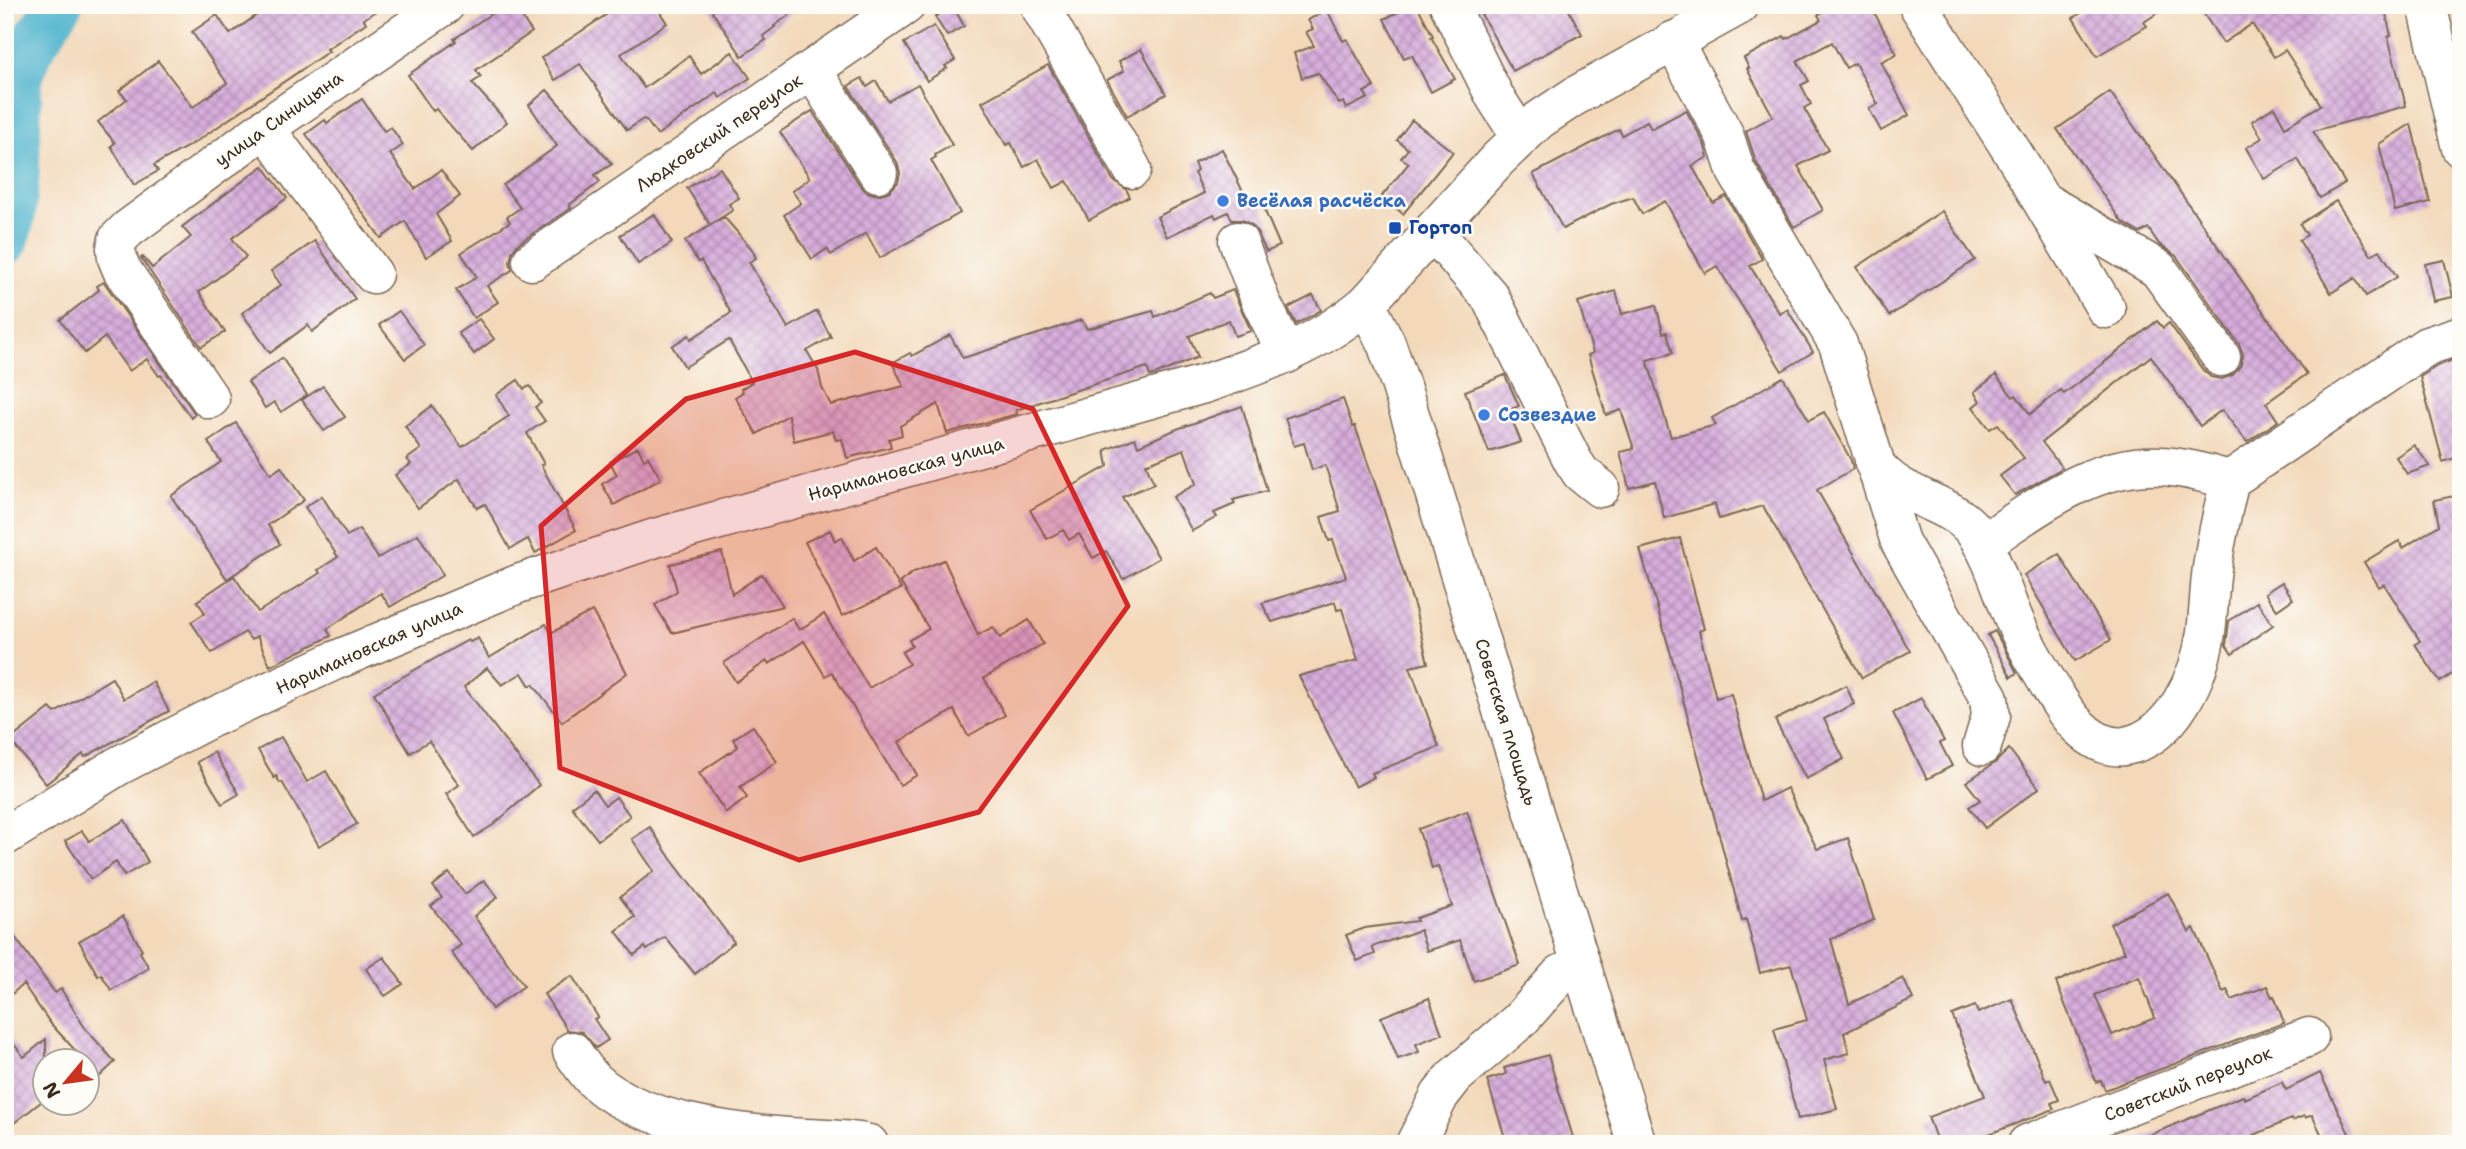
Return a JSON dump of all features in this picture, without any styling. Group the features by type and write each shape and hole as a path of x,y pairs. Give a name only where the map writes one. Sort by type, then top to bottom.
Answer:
{"street":[{"name":"улица Синицына","path":"210,399 130,285 117,258 118,239 265,128 445,5"},
{"name":"Людковский переулок","path":"532,261 906,5"},
{"path":"1040,5 1132,169"},
{"path":"1449,5 1495,97 1520,136"},
{"name":"Наримановская улица","path":"5,836 118,766 207,720 347,655 517,584 632,545 1204,384 1287,354 1327,334 1366,304 1520,136 1539,120 1575,96 1740,5"},
{"path":"1918,5 2042,200 2106,309"},
{"path":"2427,5 2461,148"},
{"path":"1673,41 1724,134 1736,171 1838,344 1900,542 1989,698 1991,716 1982,746"},
{"path":"812,70 878,173"},
{"path":"265,128 373,274"},
{"path":"2042,200 2158,269 2221,357"},
{"path":"1433,231 1490,297 1573,461 1581,473 1600,488"},
{"path":"1238,241 1261,302 1287,354"},
{"name":"Советская площадь","path":"1366,304 1386,343 1401,386 1637,1144"},
{"path":"1874,463 1893,484 1966,523 1982,544 2014,621 2067,714 2095,740 2121,747 2147,738 2170,718 2194,676 2206,631 2215,545 2230,480 2427,346 2461,335"},
{"path":"1982,544 2070,488 2109,473 2144,466 2163,466 2230,480"},
{"path":"1415,1144 1440,1095 1455,1076 1520,1020 1561,974 1581,966"},
{"name":"Советский переулок","path":"2027,1144 2309,1037"},
{"path":"572,1051 594,1080 611,1094 629,1104 660,1115 748,1134 869,1144"}],"highlighted area":[{"path":"855,352 1033,409 1128,606 979,812 799,860 560,768 541,526 686,399"}],"building":[{"path":"271,5 385,5 364,19 366,23 327,49 329,51 194,143 154,165 158,171 134,185 111,146 115,143 98,122 127,99 119,91 158,61 193,107 227,83 192,32 217,15 230,34"},
{"path":"504,5 513,5 532,32 476,70 481,77 472,83 507,122 473,151 436,109 433,111 408,75"},
{"path":"621,5 655,5 667,23 621,54 644,88 689,56 701,74 732,52 750,78 720,98 717,93 657,135 643,119 627,130 580,64 555,80 541,58"},
{"path":"708,5 803,5 763,36 766,40 742,56"},
{"path":"1417,5 1433,36 1431,37 1455,79 1431,92 1412,55 1404,58 1384,19"},
{"path":"1476,5 1566,5 1582,34 1513,71"},
{"path":"1836,5 1870,5 1897,54 1881,62 1909,115 1881,131 1869,109 1878,104 1855,63 1846,68 1832,42 1797,61 1809,81 1801,85 1811,104 1804,108 1828,150 1798,166 1823,210 1794,227 1756,162 1746,131 1773,116 1747,69 1749,68 1744,58 1821,20 1818,15"},
{"path":"2094,5 2170,5 2144,22 2147,26 2097,56 2073,18"},
{"path":"2198,5 2384,5 2391,36 2388,37 2406,106 2313,131 2345,183 2320,198 2298,159 2264,179 2246,148 2262,138 2252,121 2274,107 2285,127 2321,105 2285,50 2274,57 2252,24 2223,43"},
{"path":"953,6 964,26 947,36 935,17"},
{"path":"1327,10 1343,41 1347,39 1374,87 1364,92 1368,98 1346,109 1343,102 1339,104 1318,73 1302,78 1294,53 1314,46 1306,32 1313,29 1308,20"},
{"path":"934,26 955,60 927,81 904,43"},
{"path":"1141,49 1166,94 1127,116 1107,80 1124,71 1119,61"},
{"path":"1048,65 1113,180 1126,189 1130,197 1089,220 1067,181 1054,188 1038,159 1024,167 1011,143 1006,145 982,102"},
{"path":"862,78 867,87 876,81 888,101 918,84 952,145 931,160 960,213 880,258 866,233 831,255 827,249 812,259 784,215 801,203 792,191 810,178 780,132 812,111 860,185 867,192 878,195 890,191 898,182 900,173 897,162 848,86"},
{"path":"547,90 612,164 595,175 600,182 569,205 571,208 519,243 512,252 512,270 487,286 498,302 474,318 456,290 477,277 461,253 510,222 507,217 520,208 503,185 557,146 529,105"},
{"path":"2110,92 2307,374 2266,403 2278,421 2247,442 2222,410 2200,426 2151,356 2042,442 2062,468 2015,495 2000,476 2024,458 1998,424 1990,429 1973,407 1980,401 1974,392 1996,375 2030,414 2061,390 2064,394 2157,321 2163,328 2169,323 2211,377 2222,379 2233,375 2241,365 2243,354 2239,344 2176,256 2159,244 2148,228 2140,233 2122,222 2057,129"},
{"path":"362,99 384,131 391,127 403,145 390,154 415,189 441,170 460,196 436,214 452,241 426,257 405,221 381,238 306,134"},
{"path":"1686,110 1704,143 1708,157 1692,166 1713,203 1726,196 1762,259 1750,266 1780,314 1787,309 1813,352 1782,371 1717,266 1705,273 1665,201 1642,214 1633,197 1611,204 1563,229 1533,174 1619,129 1622,135 1647,121 1651,129"},
{"path":"1412,120 1453,152 1403,214 1382,196 1409,163 1401,158 1408,149 1397,140"},
{"path":"2411,124 2430,202 2395,211 2379,144"},
{"path":"1222,149 1250,206 1261,202 1280,246 1266,252 1252,225 1242,220 1232,220 1228,212 1216,218 1214,214 1167,237 1157,217 1204,193 1194,173 1197,171 1194,163"},
{"path":"263,166 287,198 232,238 246,257 199,292 225,332 201,347 141,258 152,268 191,237 182,227"},
{"path":"720,168 739,198 729,204 733,210 710,225 687,188"},
{"path":"2336,201 2371,255 2380,250 2397,277 2366,296 2355,278 2331,293 2299,240 2307,235 2300,224"},
{"path":"1942,211 1975,260 1889,316 1857,267"},
{"path":"654,214 672,243 638,264 620,235"},
{"path":"724,217 752,249 756,258 749,262 788,328 817,311 831,337 807,351 818,370 822,388 831,405 904,386 892,363 910,353 912,356 950,335 963,358 1082,320 1087,329 1153,311 1155,317 1210,293 1213,298 1233,290 1251,331 1235,336 1229,320 1189,336 1198,357 1157,374 1150,376 1147,367 1016,410 1017,414 947,433 938,404 900,426 902,435 889,439 891,447 847,458 842,439 836,440 833,431 794,441 788,415 757,434 735,397 752,382 729,340 685,367 672,346 689,335 691,339 731,313 701,261 698,262 685,241"},
{"path":"315,241 355,299 312,332 308,325 270,353 242,313 281,285 271,271"},
{"path":"2444,260 2453,297 2433,301 2425,264"},
{"path":"104,282 195,414 191,418 147,359 129,371 105,337 85,353 60,320 99,290 97,286"},
{"path":"1616,291 1622,314 1656,305 1663,333 1667,332 1673,353 1647,360 1671,437 1716,425 1712,418 1783,377 1809,420 1824,412 1851,460 1853,469 1817,490 1910,651 1862,678 1763,506 1719,519 1715,504 1664,518 1655,481 1629,488 1620,452 1634,449 1621,410 1606,415 1588,355 1593,353 1578,302"},
{"path":"1313,295 1321,310 1296,324 1288,308"},
{"path":"399,311 424,345 405,359 379,325"},
{"path":"479,319 494,339 474,354 458,333"},
{"path":"282,358 307,395 281,412 274,402 265,408 248,382"},
{"path":"2453,360 2461,389 2461,456 2443,462 2420,377"},
{"path":"1505,375 1519,406 1508,410 1521,442 1489,452 1465,391"},
{"path":"518,380 524,389 530,386 541,403 535,407 545,421 527,433 576,530 535,553 528,539 510,549 485,504 477,508 459,479 418,508 395,475 411,464 407,459 421,449 405,426 432,406 462,447 509,416 496,395"},
{"path":"323,386 345,417 324,431 302,400"},
{"path":"1343,399 1380,498 1415,609 1428,663 1410,667 1439,747 1372,773 1374,777 1355,787 1299,676 1358,660 1342,609 1337,610 1335,602 1272,622 1262,603 1346,577 1333,540 1329,541 1321,517 1340,511 1325,465 1312,470 1304,443 1294,446 1285,418"},
{"path":"1242,406 1267,491 1233,500 1235,504 1214,513 1217,517 1192,531 1173,497 1196,484 1184,449 1146,464 1154,484 1122,497 1159,558 1123,579 1106,551 1093,558 1079,534 1069,540 1063,530 1047,539 1030,510 1108,466 1105,450 1135,438 1138,446"},
{"path":"236,423 271,474 281,467 304,500 268,525 280,544 227,579 171,496 221,462 208,442"},
{"path":"2414,445 2430,466 2407,474 2396,457"},
{"path":"638,447 644,460 648,457 661,479 614,505 602,484 617,475 610,462"},
{"path":"322,496 347,536 359,529 378,558 418,534 443,575 390,607 381,593 327,629 331,636 270,666 257,636 251,640 245,632 212,653 191,622 205,613 197,601 234,576 258,612 320,573 318,570 338,557 305,507"},
{"path":"2454,496 2461,505 2461,668 2440,682 2415,644 2420,641 2384,584 2379,587 2364,562 2399,541 2403,548 2439,525 2434,500"},
{"path":"830,530 835,541 842,537 854,561 876,547 901,589 842,616 805,542"},
{"path":"1680,538 1704,629 1699,631 1716,698 1731,694 1761,801 1787,788 1817,849 1848,838 1874,920 1831,939 1849,1004 1903,978 1913,999 1844,1033 1849,1053 1824,1060 1837,1109 1798,1119 1774,1029 1807,1020 1791,965 1760,973 1746,919 1742,921 1640,549"},
{"path":"722,552 732,594 762,574 783,606 672,633 655,605 677,591 670,564"},
{"path":"2059,554 2111,640 2075,661 2024,575"},
{"path":"944,560 978,635 993,627 1000,638 1029,620 1043,644 984,678 1005,715 968,736 954,710 899,742 917,775 900,785 832,672 825,676 804,641 736,682 724,663 792,618 799,630 824,614 869,688 909,664 902,652 912,646 909,640 929,629 900,582 914,572"},
{"path":"2282,582 2293,599 2277,610 2265,593"},
{"path":"2257,602 2273,625 2232,654 2226,645 2229,621"},
{"path":"592,611 627,673 562,722 522,673 502,685 487,668 464,687 539,785 493,825 474,837 446,794 459,785 429,741 410,753 374,693 468,640 470,642 478,638 489,658 546,624 551,633"},
{"path":"1995,631 2017,673 2011,677 1988,635"},
{"path":"112,678 124,699 153,682 169,711 85,757 83,754 46,784 10,740 50,708 55,713"},
{"path":"1846,685 1854,704 1824,719 1844,759 1806,779 1775,720"},
{"path":"1921,698 1944,741 1940,743 1952,766 1927,779 1893,713"},
{"path":"753,726 777,762 740,787 747,798 726,813 699,773 738,747 733,739"},
{"path":"281,737 307,782 326,771 357,824 319,846 282,782 280,783 276,776 274,778 258,750"},
{"path":"2009,749 2039,788 1985,828 1969,807 1980,800 1966,782 1996,762"},
{"path":"214,752 239,794 222,804 197,762"},
{"path":"594,790 605,805 616,797 630,816 598,840 572,807"},
{"path":"1467,811 1520,965 1474,981 1460,940 1427,951 1420,930 1372,947 1375,954 1357,961 1346,935 1365,928 1417,921 1416,918 1452,906 1438,866 1432,868 1418,829"},
{"path":"125,820 148,862 124,876 116,862 91,879 65,841 82,831 89,841"},
{"path":"650,827 734,942 695,974 665,937 647,950 645,947 634,955 616,931 635,917 620,897 654,871 632,839"},
{"path":"449,873 465,894 484,880 498,897 474,916 524,986 492,1009 451,952 461,945 431,906 442,898 433,886"},
{"path":"2168,893 2189,932 2194,928 2223,992 2227,990 2232,1000 2267,986 2272,997 2274,996 2284,1023 2105,1090 2101,1080 2096,1082 2056,982 2125,952 2110,924","holes":["2139,977 2155,1018 2112,1035 2095,995"]},
{"path":"123,916 149,968 111,990 101,974 98,976 79,941"},
{"path":"5,923 55,993 61,989 85,1028 115,1062 102,1074 102,1048 73,1048 51,1024 23,984 5,1000"},
{"path":"384,957 403,984 385,996 366,969"},
{"path":"572,976 598,1017 594,1019 608,1040 596,1048 582,1032 567,1030 544,994"},
{"path":"1429,998 1442,1034 1416,1044 1419,1052 1398,1059 1381,1017"},
{"path":"2012,999 2046,1081 2050,1079 2059,1100 2051,1103 2054,1109 1963,1144 1938,1144 1928,1117 1985,1096 1952,1015 1975,1006 1978,1013"},
{"path":"5,1033 24,1057 32,1050 32,1109 5,1130"},
{"path":"46,1039 46,1048 35,1048"},
{"path":"1548,1055 1575,1144 1507,1144 1487,1080 1506,1074 1504,1068"},
{"path":"2320,1073 2354,1144 2326,1144 2312,1115 2292,1121 2291,1119 2252,1136 2255,1144 2128,1144 2243,1096 2245,1099 2282,1082 2286,1090"}],"waterway":[{"path":"5,242 12,216 16,178 19,76 30,49 59,5"}],"place":[{"name":"Весёлая расчёска","path":"1223,201"},
{"name":"Гортоп","path":"1395,228"},
{"name":"Созвездие","path":"1484,415"}]}
